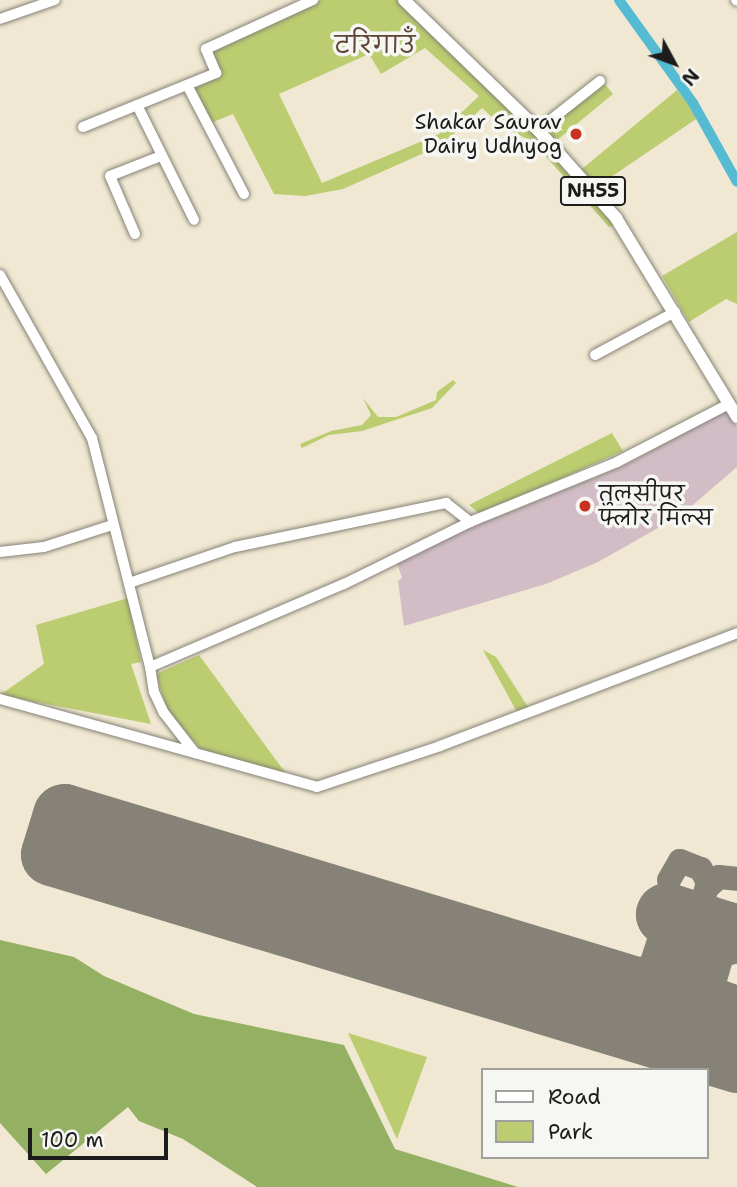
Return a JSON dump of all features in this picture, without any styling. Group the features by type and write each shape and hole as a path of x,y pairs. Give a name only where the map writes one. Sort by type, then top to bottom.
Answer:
{"main road":[{"name":"NH55","path":"404,0 538,130 616,218 737,417"}],"street":[{"path":"0,19 55,0"},
{"path":"83,127 216,73 206,49 313,0"},
{"path":"538,130 600,81"},
{"path":"187,85 243,194"},
{"path":"137,105 194,220"},
{"path":"135,234 110,176 161,156"},
{"path":"0,275 92,438 113,524 132,582 154,692 164,713 195,753"},
{"path":"596,355 675,312"},
{"path":"150,667 344,584 470,522 617,463 729,404"},
{"path":"132,582 234,547 446,503 470,522"},
{"path":"0,552 44,547 113,524"},
{"path":"0,699 317,787 440,746 737,633"}],"shaded area":[{"path":"726,410 737,427 737,467 681,515 598,562 546,584 404,626 398,581 402,578 397,563 445,538 623,466"}],"green space":[{"path":"321,0 397,0 553,152 617,224 609,227 533,142 503,127 482,108 442,145 343,189 305,196 274,194 233,114 211,123 195,88 222,75 213,52","holes":["425,48 479,96 439,134 322,183 279,94 369,54 381,74"]},
{"path":"604,83 613,94 556,141 545,130"},
{"path":"677,90 699,117 598,186 582,169"},
{"path":"737,232 737,304 726,299 689,322 662,276"},
{"path":"453,380 456,383 432,408 362,431 329,435 302,448 300,444 331,431 362,425 371,415 363,398 378,417 396,417 436,400 437,392"},
{"path":"612,433 623,451 480,514 469,505"},
{"path":"128,598 141,662 131,664 151,724 0,695 44,664 36,625"},
{"path":"483,650 496,657 530,710 518,714"},
{"path":"199,655 287,775 204,753 167,711 156,674"},
{"path":"0,940 74,957 104,976 194,1014 344,1045 395,1149 518,1187 257,1187 183,1139 139,1121 128,1107 46,1174 0,1123"},
{"path":"348,1033 427,1057 397,1139"}],"waterway":[{"path":"619,0 693,103 737,182"}],"taxiway":[{"path":"669,880 680,861 701,869 708,883 679,981 681,1005 700,1026 737,1039"},
{"path":"707,888 719,877 737,879"},
{"path":"571,989 643,1009 667,999 679,981"}],"runway":[{"path":"737,1018 704,1006 692,987 705,942 714,934 727,933 667,914 678,925 680,937 668,975 645,991 64,815 52,854 737,1061"}],"place":[{"name":"Shakar Saurav Dairy Udhyog","path":"576,134"},
{"name":"तुलसीपुर फ्लोर मिल्स","path":"585,506"}],"district":[{"name":"टरिगाउँ","path":"375,46"}]}
